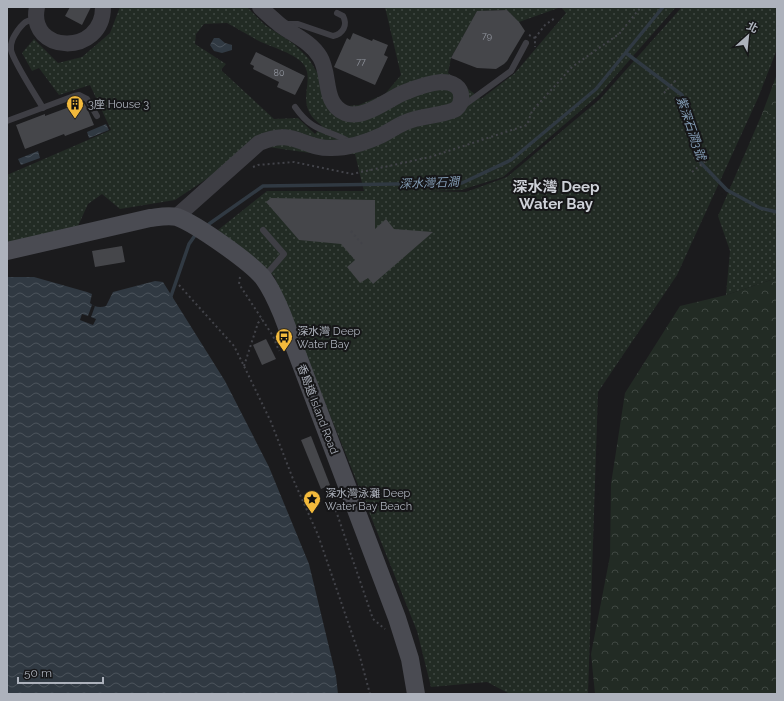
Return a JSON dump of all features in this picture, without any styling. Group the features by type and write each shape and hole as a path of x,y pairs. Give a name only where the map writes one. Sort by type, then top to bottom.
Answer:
{"main road":[{"path":"7,251 150,218 163,216 176,217"},
{"name":"香島道 Island Road","path":"176,217 209,236 248,264 263,278 273,293 398,618 410,659 416,694"}],"street":[{"path":"37,13 39,29 51,40 65,44 73,44 94,34 102,20 103,7"},
{"path":"176,217 259,143 266,140 286,137 295,138 318,147 326,148 355,145 374,138 405,122 453,111 458,107 461,100 462,96 458,88 450,83 438,82 411,89 362,113 350,114 342,111 331,99 324,64 316,51 260,7"}],"lane":[{"path":"37,13 24,23 12,40 11,49 43,108"},
{"path":"281,25 298,24 328,35 337,35 344,30 345,22 343,16 337,13"},
{"path":"458,107 463,106 511,71 526,43"},
{"path":"7,121 79,95 87,99 97,116"},
{"path":"295,107 301,116 316,129 346,139 355,145"},
{"path":"263,230 284,254 263,278"}],"path":[{"path":"252,168 258,165 294,162 352,174 430,158 527,124 532,111 572,67 619,34 641,7"},
{"path":"535,38 545,25 555,18"},
{"path":"664,93 677,79"},
{"path":"692,172 708,159"},
{"path":"352,231 362,244"},
{"name":"香島道 Island Road","path":"241,272 239,284 273,336 282,357"},
{"path":"179,285 234,346 271,422 293,479 318,535 355,642 370,694"},
{"path":"244,366 258,323 262,319"},
{"path":"337,492 333,502 373,619 385,629 387,636"}],"green space":[{"path":"120,7 247,7 265,25 294,44 309,59 318,74 322,91 347,106 359,105 385,94 401,75 385,7 561,7 676,7 599,95 503,177 461,190 421,191 466,192 507,177 600,99 682,7 777,7 777,49 758,98 677,275 598,392 588,694 510,694 487,682 431,687 417,631 274,276 218,230 267,191 364,191 355,154 324,155 268,147 223,168 175,200 120,209 102,194 88,204 78,226 7,243 7,175 111,130 90,85 59,95 39,68 32,71 22,53 34,39 58,63 82,57 110,33","holes":["561,7 566,13 515,73 481,99 448,73 451,58 477,11 507,10 519,22","227,23 259,41 290,54 301,61 307,71 308,77 306,96 308,109 313,118 322,126 315,134 298,118 274,119 221,70 226,64 195,44 196,34 204,24"]},
{"path":"777,74 777,114 762,114"},
{"path":"762,114 777,114 777,278 726,295 730,251 718,216"},
{"path":"777,278 777,694 595,694 591,654 610,556 611,484 625,393 680,306 726,295"}],"water":[{"path":"214,38 219,38 225,43 232,45 232,50 222,53 214,51 210,45"},
{"path":"106,124 109,130 89,138 87,132"},
{"path":"38,151 40,158 21,165 18,159"},
{"path":"7,277 34,277 87,292 92,294 90,303 99,307 106,306 113,292 155,281 163,282 225,381 269,467 309,564 336,676 338,694 7,694"}],"pier":[{"path":"92,305 95,306 91,317 96,319 93,325 80,320 82,314 88,316"}],"building":[{"path":"70,7 91,7 82,25 65,16"},
{"path":"507,10 519,22 525,31 504,64 496,69 477,68 451,58 477,11"},
{"path":"353,33 372,41 373,39 388,45 384,55 388,57 375,85 334,67 347,38 350,40"},
{"path":"256,52 305,76 295,95 277,87 279,82 253,69 254,66 250,64"},
{"path":"83,102 94,125 65,136 64,134 25,149 16,125"},
{"path":"271,198 375,200 375,229 386,219 394,229 433,232 373,284 368,278 360,283 347,267 355,260 341,244 299,240 266,202"},
{"path":"122,246 125,262 95,267 92,251"},
{"path":"266,339 276,359 262,365 253,345"},
{"path":"311,436 330,485 321,489 301,440"}],"waterway":[{"name":"深水灣石澗","path":"209,224 263,186 462,183 511,160 596,89 663,7"},
{"name":"紫深石澗3號","path":"626,53 682,95 701,163 727,190 760,208 777,212"},
{"path":"170,299 189,244 196,234"}],"place":[{"name":"3座 House 3","path":"75,119"},
{"name":"深水灣 Deep Water Bay","path":"284,352"},
{"name":"深水灣泳灘 Deep Water Bay Beach","path":"312,514"}],"district":[{"name":"深水灣 Deep Water Bay","path":"556,196"}]}
